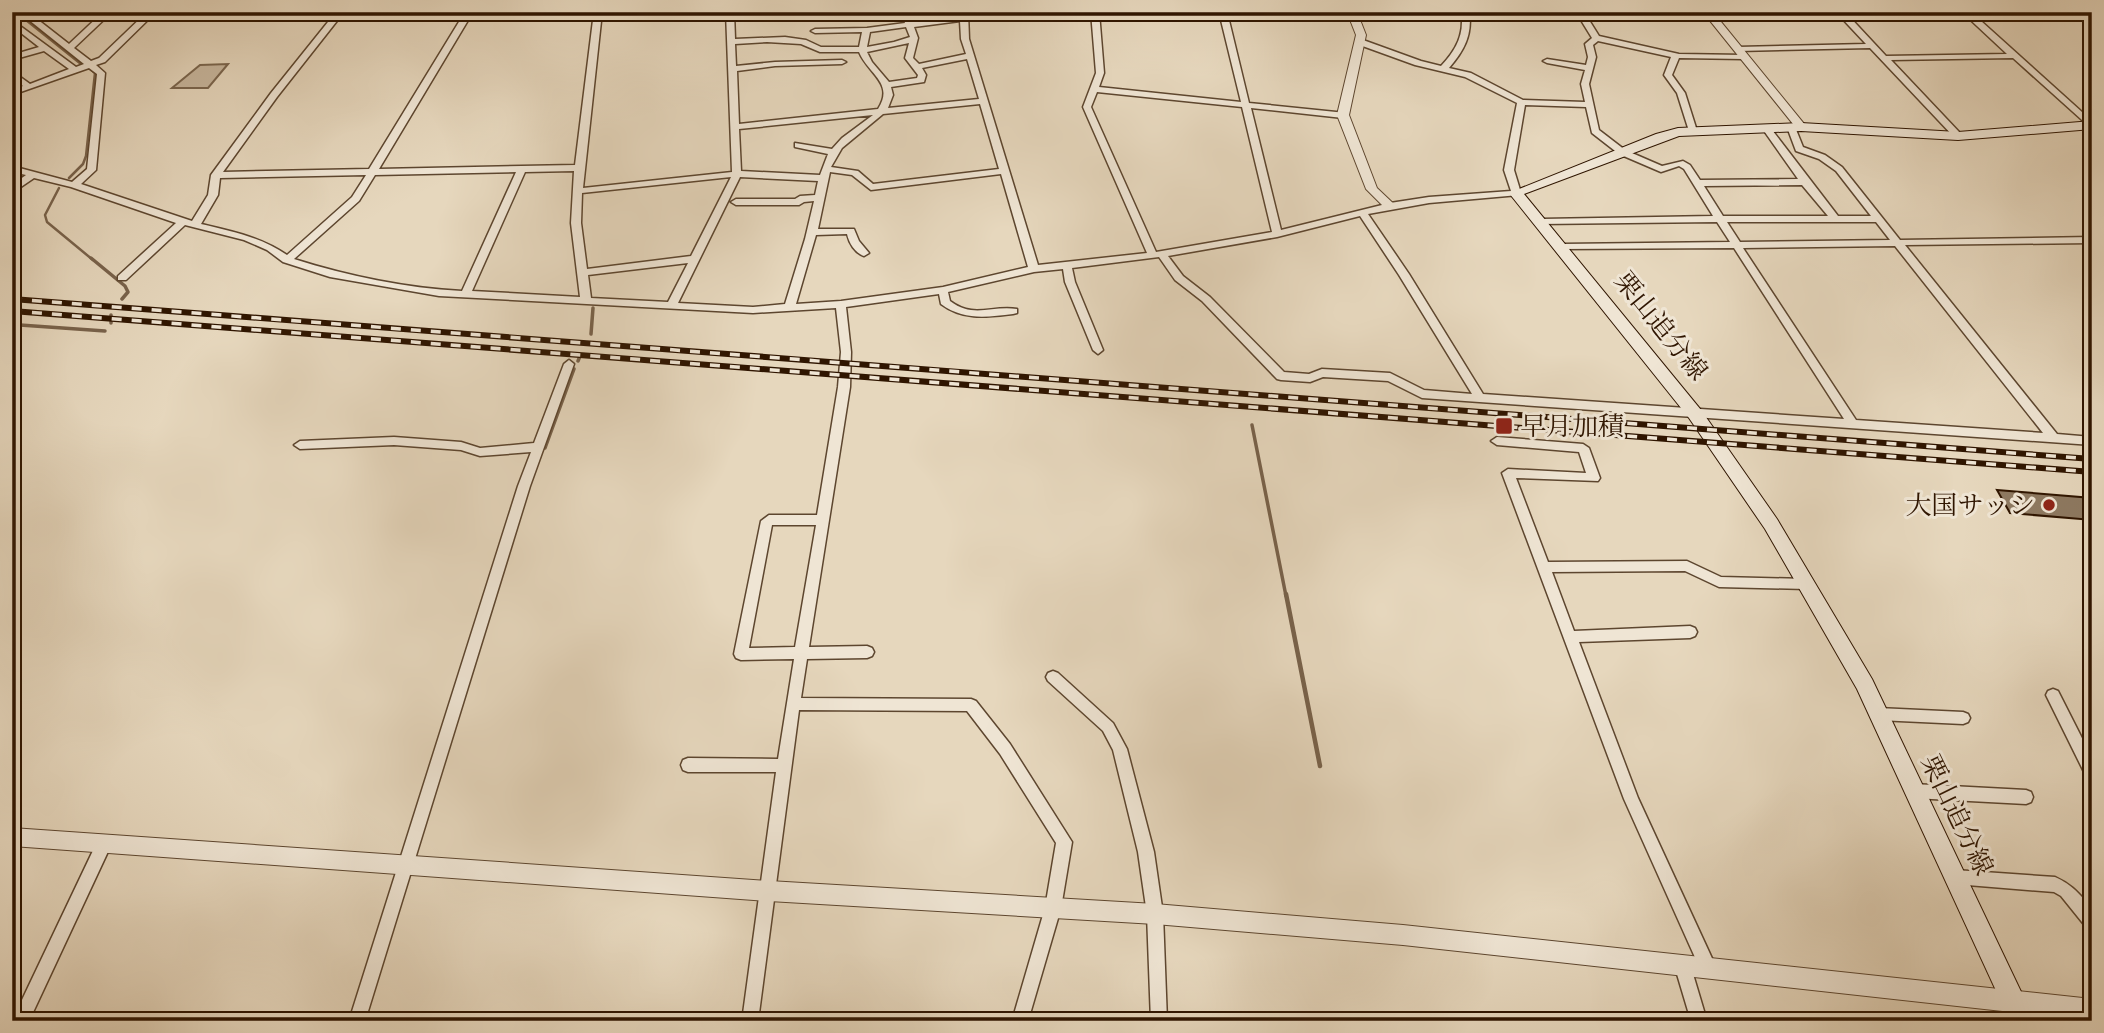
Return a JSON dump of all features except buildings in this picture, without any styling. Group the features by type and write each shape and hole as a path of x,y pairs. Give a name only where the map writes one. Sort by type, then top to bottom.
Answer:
{"main road":[{"path":"1517,192 1660,137 1693,131 1796,127 1958,136 2091,125"},
{"name":"栗山追分線","path":"1517,192 1695,414 1771,524 1866,685 1913,791 2020,1011"}],"street":[{"path":"23,12 101,73 92,162 90,170 74,185"},
{"path":"70,48 108,12"},
{"path":"12,93 92,64 115,49 152,12"},
{"path":"195,225 213,195 216,175 274,95 340,12"},
{"path":"287,260 356,199 469,12"},
{"path":"586,302 576,223 579,168 598,12"},
{"path":"672,305 737,174 730,12"},
{"path":"886,85 921,80 922,75 909,58 914,38 905,12"},
{"path":"1095,12 1100,73 1095,89 1088,97 1087,107 1157,254 1179,278 1206,299 1281,376 1310,378 1322,373 1390,377 1422,394 2092,441"},
{"path":"1223,12 1278,234"},
{"path":"1352,12 1361,35 1343,115 1372,189 1390,206"},
{"path":"1444,68 1462,44 1468,24 1465,12"},
{"path":"1580,12 1596,38 1676,55 1872,46"},
{"path":"1708,12 1796,127 1799,149 1832,163 2053,438"},
{"path":"1840,12 1958,136"},
{"path":"1966,12 2091,125"},
{"path":"815,31 867,30 964,15 965,39 1034,269"},
{"path":"12,22 75,69"},
{"path":"789,309 812,232 825,174 834,152 879,113 888,100 886,85 867,61 862,47 867,30"},
{"path":"732,42 779,40 805,43 821,51 884,47 902,44 914,38"},
{"path":"1596,38 1589,44 1592,57 1585,84 1595,131 1622,152 1661,169 1680,163 1687,167 1853,425"},
{"path":"1360,42 1418,63 1468,75 1521,102 1589,105"},
{"path":"12,58 44,48"},
{"path":"1676,55 1668,75 1681,93 1693,131"},
{"path":"917,68 970,56"},
{"path":"1884,58 2014,56"},
{"path":"1547,61 1588,68"},
{"path":"733,69 775,64 819,69 842,62"},
{"path":"40,69 52,78"},
{"path":"12,73 29,87"},
{"path":"1095,89 1343,115"},
{"path":"736,127 983,101"},
{"path":"12,169 74,185 183,222 247,239 270,248 287,260 334,275 465,295 705,309 789,309 943,290 1034,269 1157,254 1278,234 1390,206 1517,192 1509,170 1521,102"},
{"path":"1766,128 1835,219"},
{"path":"798,145 834,152"},
{"path":"216,175 579,168"},
{"path":"465,295 522,169"},
{"path":"578,191 737,174 855,173 871,187 1004,171"},
{"path":"12,190 32,175"},
{"path":"1698,183 1805,182"},
{"path":"736,202 799,202 800,199 820,198"},
{"path":"1362,213 1404,274 1480,398"},
{"path":"1542,222 1877,219"},
{"path":"122,278 183,222"},
{"path":"812,232 851,231 854,242 864,253"},
{"path":"1563,247 2092,240"},
{"path":"584,272 695,259"},
{"path":"1067,265 1070,282 1098,350"},
{"path":"943,290 945,302 956,312 967,315 1013,311"},
{"path":"750,1021 793,704 844,387 846,352 841,304"},
{"path":"357,1021 538,447 569,364"},
{"path":"300,445 394,441 461,446 480,452 538,447"},
{"path":"1497,442 1583,448 1594,478 1508,473 1631,799 1709,967"},
{"path":"824,520 769,520 765,524 741,654 867,652"},
{"path":"1543,567 1687,566 1719,582 1807,584"},
{"path":"1570,637 1690,632"},
{"path":"1053,677 1108,727 1120,749 1146,852 1154,914 1159,1021"},
{"path":"2053,695 2092,774"},
{"path":"793,704 971,705 1006,749 1064,842 1053,908 1020,1021"},
{"path":"1878,714 1963,718"},
{"path":"688,765 786,766"},
{"path":"1913,791 2026,797"},
{"path":"12,838 769,891 1154,914 1709,967 2020,1011 2092,1010"},
{"path":"20,1021 104,844"},
{"path":"1955,877 2055,885 2067,891 2092,921"},
{"path":"1682,964 1699,1021"}],"shaded area":[{"path":"228,64 208,88 172,88 200,65"}],"waterway":[{"path":"16,12 81,64"},
{"path":"69,178 83,164 86,156 95,73 89,68"},
{"path":"59,188 45,215 47,222 93,260"},
{"path":"91,258 125,286 128,292 122,299"},
{"path":"591,334 593,308"},
{"path":"111,315 111,323"},
{"path":"20,325 105,331"},
{"path":"578,361 580,356"},
{"path":"545,448 574,369"},
{"path":"1252,425 1286,596"},
{"path":"1286,594 1320,766"}],"railway":[{"path":"12,299 2092,459"},
{"path":"12,311 2092,472"}],"place":[{"name":"早月加積","path":"1504,426"},
{"name":"大国サッシ","path":"2049,505"}]}
